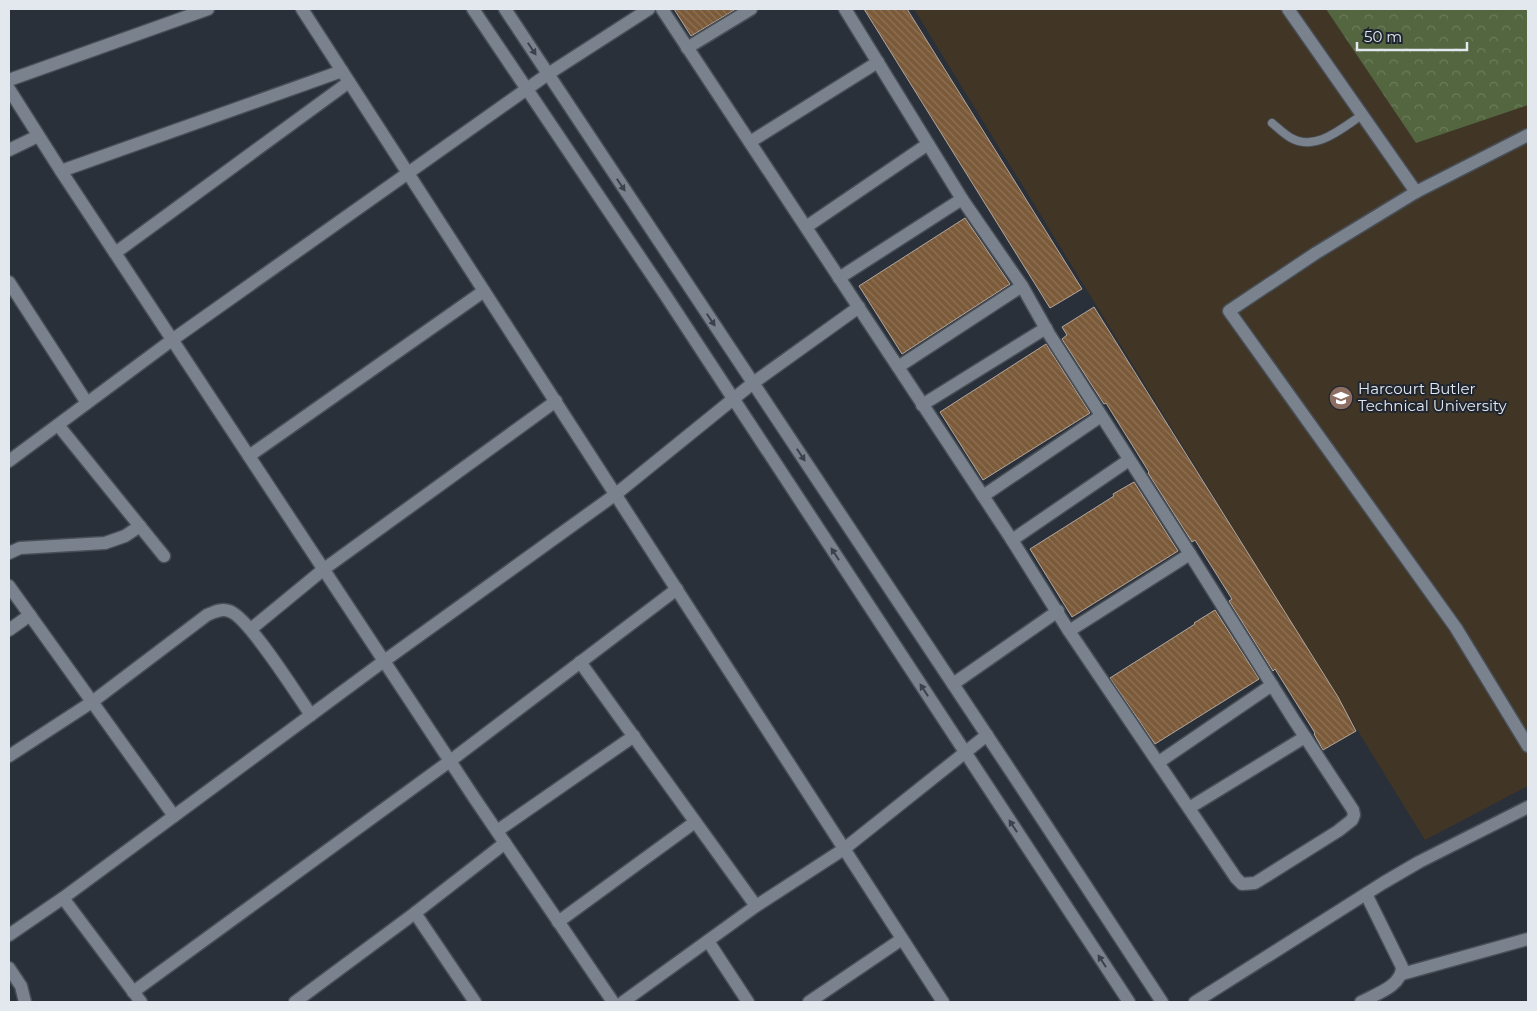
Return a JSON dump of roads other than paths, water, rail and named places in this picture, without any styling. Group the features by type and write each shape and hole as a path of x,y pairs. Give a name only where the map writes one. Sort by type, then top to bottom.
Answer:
{"street":[{"path":"9,80 208,9"},
{"path":"302,9 943,1002"},
{"path":"473,9 734,400 1129,1002"},
{"path":"504,9 987,735 1162,1002"},
{"path":"10,457 58,425 172,340 548,74 649,9"},
{"path":"662,9 1012,540 1069,631 1236,878 1242,884 1255,883 1338,831 1352,820 1354,815 1348,800 1305,737 1101,416 1022,286 962,199 845,9"},
{"path":"687,48 750,9"},
{"path":"1288,9 1416,192"},
{"path":"750,142 878,62"},
{"path":"61,171 346,76"},
{"path":"115,253 346,76"},
{"path":"9,89 38,136 450,761 613,1002"},
{"path":"1528,135 1416,192 1316,253 1229,311 1456,628 1528,746"},
{"path":"9,150 38,136"},
{"path":"806,227 928,144"},
{"path":"839,278 962,199"},
{"path":"9,283 87,403"},
{"path":"898,367 1022,286"},
{"path":"249,456 484,291"},
{"path":"9,935 63,898 384,661 616,494 753,383 859,307"},
{"path":"922,405 1046,328"},
{"path":"251,629 324,569 556,401"},
{"path":"983,496 1101,416"},
{"path":"58,425 164,556"},
{"path":"1012,540 1129,460"},
{"path":"9,553 20,548 105,543 125,536 140,526"},
{"path":"1069,631 1190,554"},
{"path":"9,586 174,816"},
{"path":"63,898 137,997 677,589"},
{"path":"9,756 92,702 207,615 215,611 229,611 242,619 311,715"},
{"path":"953,684 1058,612"},
{"path":"9,630 30,615"},
{"path":"580,662 756,906"},
{"path":"1159,762 1272,685"},
{"path":"623,1002 756,906 844,849 987,735"},
{"path":"497,831 634,736"},
{"path":"1189,808 1305,737"},
{"path":"1195,1002 1419,862 1528,807"},
{"path":"558,922 695,822"},
{"path":"295,1002 415,913 505,842"},
{"path":"1366,894 1402,967 1402,974"},
{"path":"415,913 475,1002"},
{"path":"809,1002 902,939"},
{"path":"1361,1002 1394,984 1402,974 1528,939"},
{"path":"708,941 748,1002"},
{"path":"9,968 21,986 25,1002"}],"lane":[{"path":"1272,123 1292,139 1313,142 1328,138 1362,115"}],"place":[{"name":"Harcourt Butler Technical University","path":"1341,398"}]}
